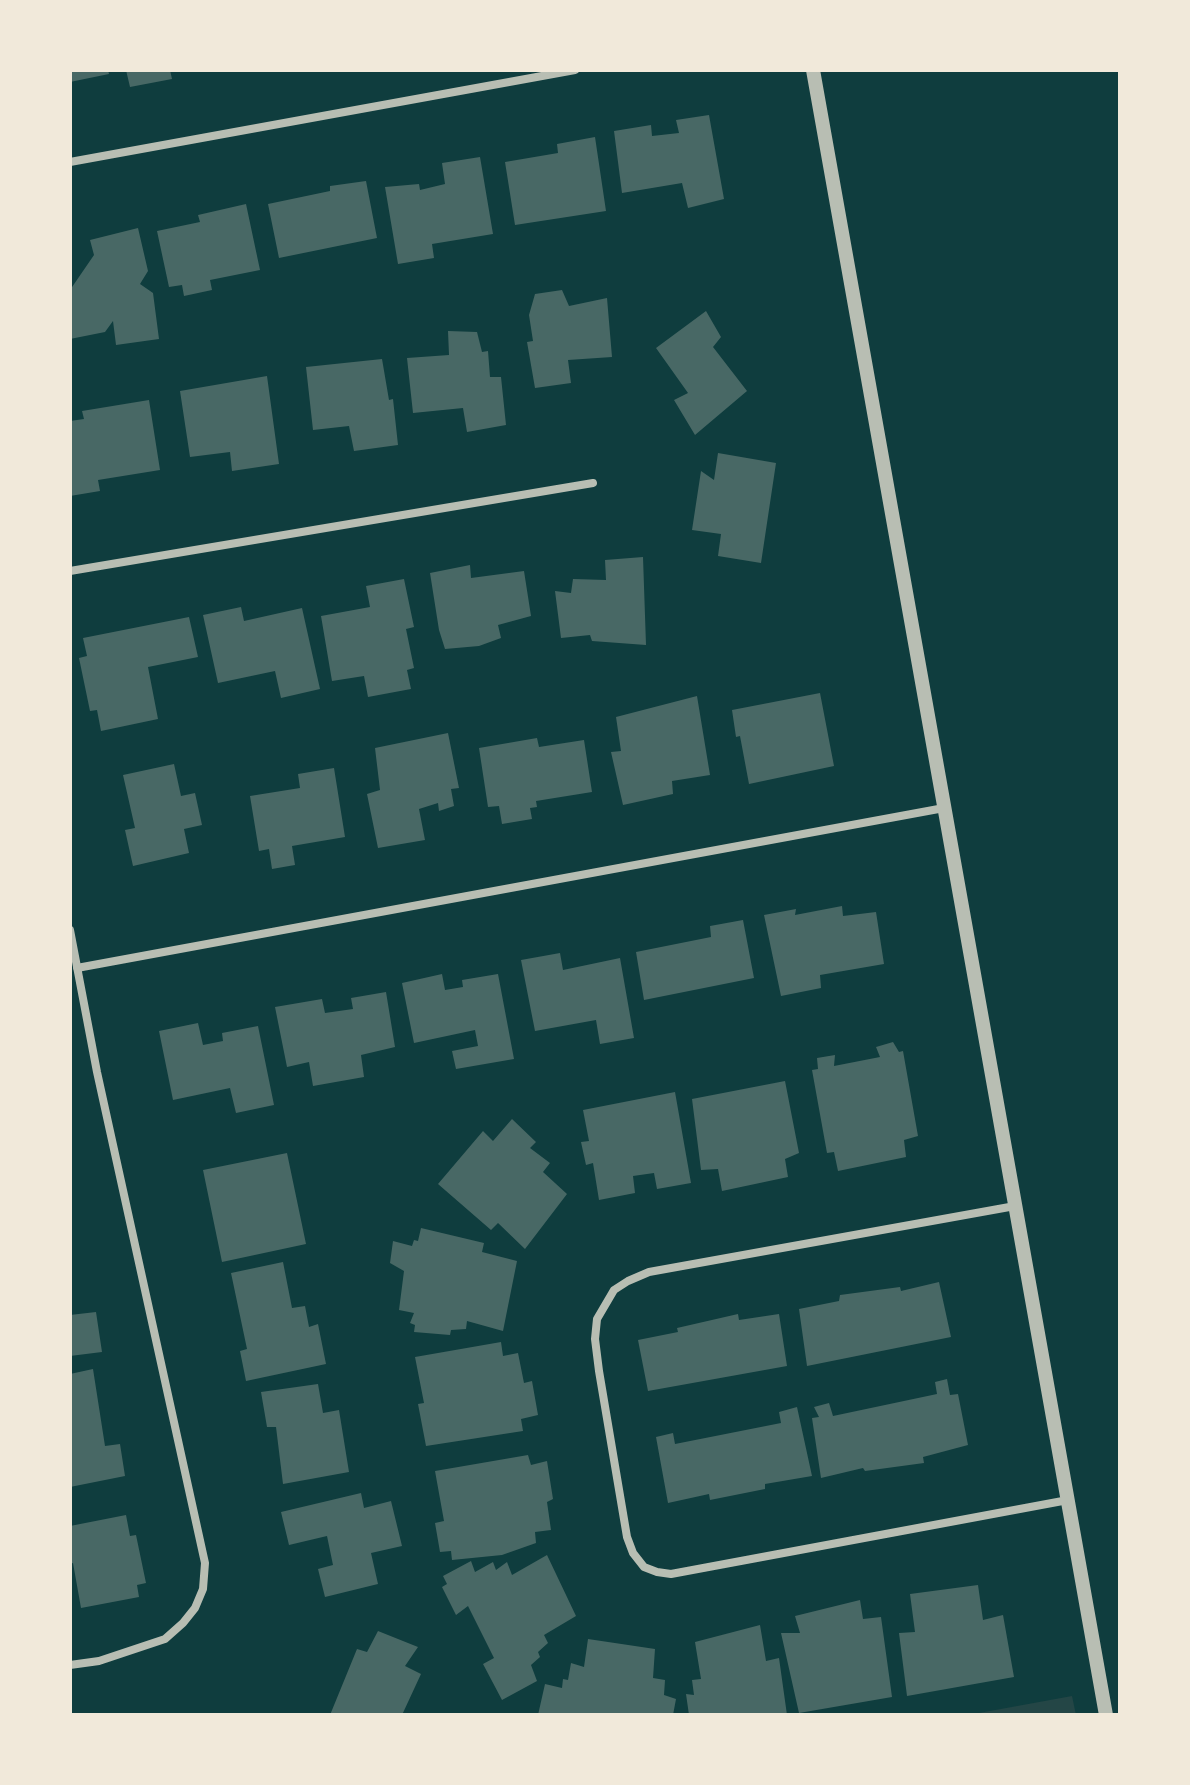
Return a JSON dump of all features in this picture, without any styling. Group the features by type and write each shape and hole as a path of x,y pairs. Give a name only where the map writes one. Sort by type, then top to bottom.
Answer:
{"street":[{"path":"70,162 575,70"},
{"path":"813,70 1106,1715"},
{"path":"70,571 593,483"},
{"path":"77,968 944,808"},
{"path":"70,930 97,1072 205,1563 203,1589 195,1608 165,1639 99,1661 70,1665"},
{"path":"1015,1206 649,1272 614,1290 597,1319 595,1339 627,1537 633,1553 644,1567 671,1574 1068,1500"}],"shaded area":[{"path":"1072,1696 1076,1715 968,1715"}],"building":[{"path":"70,70 108,70 109,74 70,82"},
{"path":"126,70 170,70 172,79 130,87"},
{"path":"709,115 724,199 688,208 682,183 622,193 614,131 651,125 652,136 679,133 676,120"},
{"path":"595,137 606,211 515,225 505,162 558,153 557,144"},
{"path":"480,157 493,234 432,244 434,258 398,264 385,187 419,184 420,190 445,184 442,163"},
{"path":"366,181 377,238 279,258 268,204 330,191 330,186"},
{"path":"246,204 260,270 210,280 212,290 184,296 182,285 169,287 157,231 200,222 198,215"},
{"path":"138,228 148,271 140,284 153,293 159,339 116,345 113,321 105,332 70,339 70,290 94,255 90,240"},
{"path":"562,290 569,306 607,298 612,357 568,360 571,383 535,388 527,342 533,341 529,315 535,294"},
{"path":"706,311 721,337 713,347 747,391 695,435 674,400 688,393 656,348"},
{"path":"448,331 477,332 482,352 488,351 490,377 501,377 506,425 467,432 463,408 413,413 407,358 449,355"},
{"path":"382,359 389,400 393,399 398,445 354,451 349,426 313,430 306,367"},
{"path":"267,376 279,464 232,471 230,452 190,457 180,391"},
{"path":"149,400 160,470 98,480 100,491 70,496 70,421 84,419 82,411"},
{"path":"718,453 776,463 761,563 718,556 721,534 692,530 701,471 714,480"},
{"path":"643,557 646,645 592,641 590,635 561,638 555,591 571,593 573,579 606,580 605,560"},
{"path":"470,565 471,578 524,571 531,616 498,625 501,638 479,646 445,649 430,573"},
{"path":"404,579 414,627 406,629 414,668 407,670 411,689 368,697 364,676 332,681 321,616 370,607 366,586"},
{"path":"241,607 244,621 302,608 320,689 281,698 275,671 218,683 203,615"},
{"path":"189,617 198,657 148,667 158,719 101,731 97,710 90,711 79,658 87,656 83,638"},
{"path":"820,693 834,766 749,784 732,710"},
{"path":"697,696 710,775 672,781 673,794 623,805 611,752 621,751 616,717"},
{"path":"448,733 459,788 451,789 454,806 439,811 438,803 419,809 425,840 378,848 367,794 380,790 375,748"},
{"path":"537,738 539,747 584,740 592,792 536,801 537,807 530,808 532,819 502,824 499,806 488,807 479,748"},
{"path":"174,764 181,796 195,793 202,825 184,829 189,853 133,866 125,830 135,828 123,775"},
{"path":"334,768 345,837 292,846 295,865 272,869 269,849 259,851 250,796 300,788 298,774"},
{"path":"842,906 843,916 876,912 884,964 820,975 821,988 781,996 764,915 796,909 795,915"},
{"path":"743,920 754,978 644,1000 636,952 711,937 710,926"},
{"path":"560,953 563,970 620,958 634,1038 600,1044 596,1020 535,1031 521,960"},
{"path":"442,974 445,990 463,987 462,980 498,974 514,1059 456,1069 452,1051 478,1046 475,1030 414,1043 402,983"},
{"path":"386,992 395,1047 361,1055 364,1077 313,1086 309,1062 287,1067 275,1007 322,999 325,1013 353,1009 351,998"},
{"path":"198,1023 203,1045 223,1041 222,1033 258,1026 274,1105 236,1113 230,1088 173,1100 159,1031"},
{"path":"893,1042 899,1052 903,1051 918,1136 904,1140 906,1157 838,1171 834,1152 827,1153 812,1070 818,1069 817,1058 835,1055 834,1066 880,1057 876,1047"},
{"path":"785,1081 799,1153 785,1159 788,1177 722,1191 718,1169 701,1170 692,1099"},
{"path":"675,1092 691,1183 657,1189 654,1173 633,1176 635,1193 599,1200 593,1163 586,1165 581,1142 589,1141 583,1110"},
{"path":"512,1119 536,1142 530,1148 550,1163 543,1172 567,1194 525,1249 498,1223 491,1230 438,1184 483,1131 493,1141"},
{"path":"287,1153 306,1244 222,1262 203,1170"},
{"path":"421,1228 484,1243 482,1252 517,1261 503,1331 467,1321 466,1329 451,1330 450,1335 414,1332 415,1325 410,1323 414,1313 399,1310 404,1271 390,1263 393,1241 412,1246 414,1240 418,1241"},
{"path":"283,1262 292,1308 305,1306 309,1327 318,1324 326,1364 246,1381 240,1351 247,1349 231,1273"},
{"path":"939,1282 951,1337 807,1366 799,1309 839,1301 840,1295 900,1287 901,1291"},
{"path":"96,1312 102,1352 70,1356 70,1315"},
{"path":"738,1314 739,1320 779,1314 787,1366 648,1391 638,1340"},
{"path":"501,1342 503,1356 518,1353 524,1383 532,1381 538,1415 521,1419 523,1431 426,1446 418,1404 424,1403 415,1357"},
{"path":"93,1369 105,1446 120,1444 125,1476 70,1487 70,1374"},
{"path":"947,1379 950,1395 958,1394 968,1445 923,1457 924,1463 865,1471 863,1468 821,1478 812,1418 819,1417 814,1407 829,1403 833,1416 937,1394 935,1382"},
{"path":"318,1384 323,1413 339,1410 349,1472 283,1484 276,1427 267,1427 261,1392"},
{"path":"797,1407 812,1476 765,1484 765,1489 710,1500 709,1494 668,1503 656,1437 673,1433 675,1444 781,1423 779,1412"},
{"path":"528,1455 531,1465 547,1461 553,1499 547,1502 551,1530 535,1532 536,1543 502,1555 452,1560 451,1551 440,1552 435,1523 444,1521 435,1471"},
{"path":"361,1493 364,1508 391,1501 402,1546 371,1553 378,1584 325,1597 318,1569 333,1565 327,1536 289,1545 281,1512"},
{"path":"126,1515 130,1536 136,1535 146,1583 137,1585 139,1597 81,1608 73,1563 70,1564 70,1526"},
{"path":"547,1555 576,1616 544,1635 548,1643 538,1652 540,1657 531,1665 537,1681 502,1700 483,1664 494,1658 468,1606 456,1615 442,1587 447,1584 443,1576 471,1561 475,1572 493,1562 496,1570 507,1562 512,1575"},
{"path":"978,1585 983,1620 1003,1615 1014,1677 907,1696 899,1633 915,1632 910,1594"},
{"path":"860,1600 863,1619 881,1617 892,1697 799,1713 781,1633 800,1633 795,1616"},
{"path":"760,1625 766,1661 779,1658 787,1715 689,1715 686,1694 694,1695 692,1680 701,1679 695,1642"},
{"path":"378,1631 418,1647 405,1666 421,1674 402,1715 330,1715 357,1649 367,1652"},
{"path":"588,1639 655,1649 653,1678 665,1680 664,1695 676,1699 673,1715 538,1715 545,1684 562,1688 563,1679 568,1680 571,1663 584,1667"}]}
